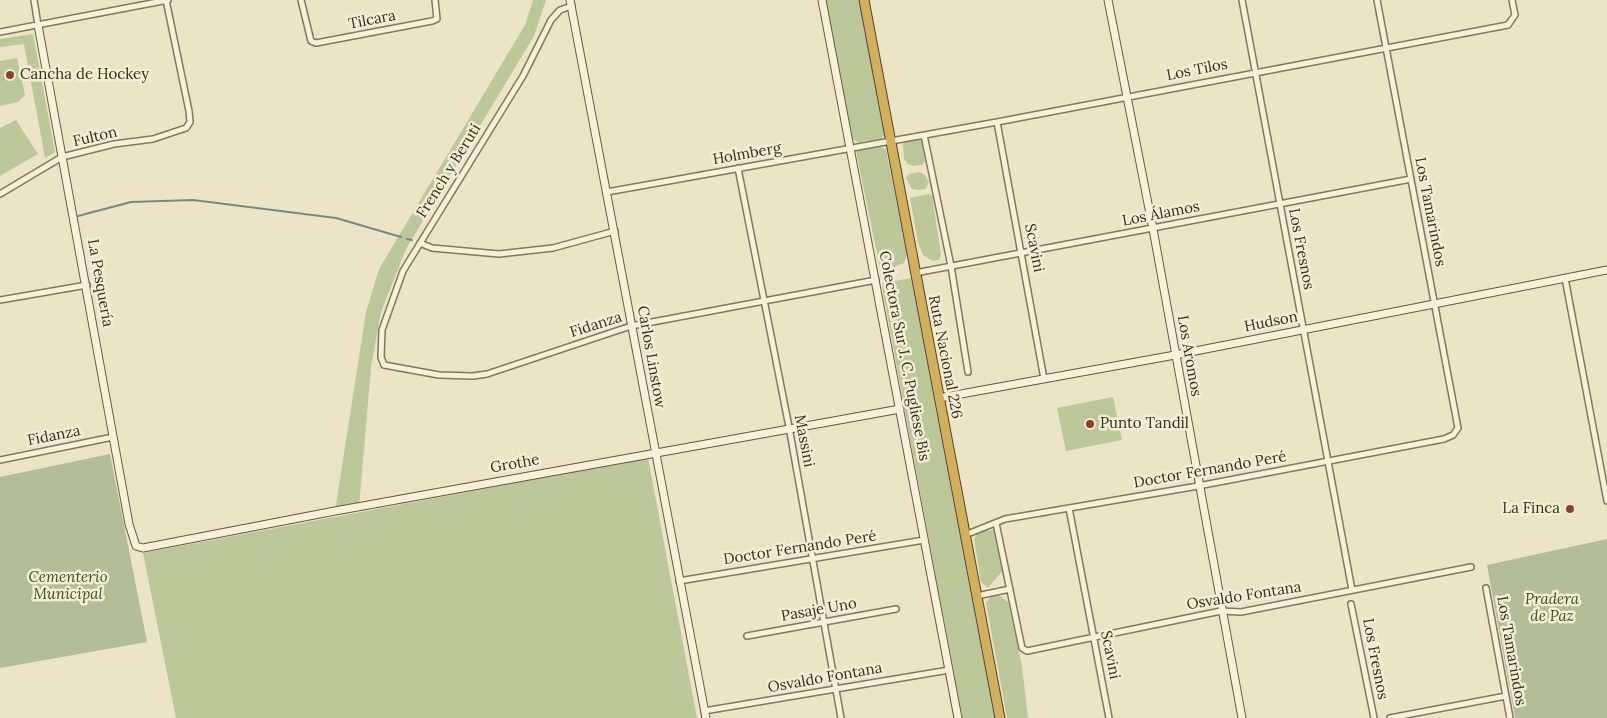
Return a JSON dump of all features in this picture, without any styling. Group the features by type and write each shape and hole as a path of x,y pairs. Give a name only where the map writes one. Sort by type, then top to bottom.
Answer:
{"highway":[{"name":"Ruta Nacional 226","path":"864,0 914,273 940,398 1000,718"}],"street":[{"path":"34,0 38,24"},
{"path":"0,32 167,0"},
{"name":"Fulton","path":"0,194 62,157 114,144 153,139 180,132 190,122 167,0"},
{"name":"Tilcara","path":"301,0 311,41 316,43 432,22 437,19 435,0"},
{"name":"Colectora Sur J. C. Pugliese Bis","path":"822,0 958,718"},
{"name":"Los Aromos","path":"1108,0 1153,229 1198,486 1242,718"},
{"name":"Los Fresnos","path":"1242,0 1352,590"},
{"name":"Los Tamarindos","path":"1377,0 1458,428"},
{"name":"Los Tilos","path":"891,140 997,122 1508,25 1515,15 1512,0"},
{"name":"Carlos Linstow","path":"571,3 705,715"},
{"name":"French y Beruti","path":"384,365 381,357 382,330 403,271 523,76 551,20 560,10 571,3"},
{"name":"La Pesquería","path":"38,24 129,524 136,546"},
{"name":"Scavini","path":"997,122 1044,379"},
{"path":"924,135 951,266 968,372"},
{"name":"Holmberg","path":"608,192 891,140"},
{"name":"Massini","path":"738,168 789,428 841,718"},
{"name":"Los Álamos","path":"914,273 1411,179"},
{"path":"420,243 432,248 499,254 553,248 615,230"},
{"name":"Hudson","path":"940,398 1175,355 1607,270"},
{"path":"1565,278 1607,501"},
{"name":"Fidanza","path":"384,365 439,375 473,376 487,374 631,326 876,280"},
{"path":"0,300 87,285"},
{"name":"Grothe","path":"136,546 142,548 654,452 900,409"},
{"name":"Doctor Fernando Peré","path":"965,536 996,523 1069,508 1198,486 1444,439 1453,435 1458,428"},
{"name":"Fidanza","path":"0,460 113,438"},
{"name":"Scavini","path":"1069,508 1109,718"},
{"path":"977,596 1010,589 996,523"},
{"name":"Doctor Fernando Peré","path":"679,581 924,540"},
{"name":"Osvaldo Fontana","path":"1010,589 1022,648 1027,651 1221,612 1241,612 1472,567"},
{"name":"Los Tamarindos","path":"1486,588 1510,718"},
{"name":"Los Fresnos","path":"1352,604 1374,718"},
{"name":"Pasaje Uno","path":"747,636 896,609"},
{"name":"Osvaldo Fontana","path":"705,715 836,688 949,670"},
{"path":"1390,718 1506,696"}],"green space":[{"path":"533,0 546,0 534,36 406,249 381,312 371,367 359,507 335,511 366,312 379,269 525,25"},
{"path":"826,0 859,0 884,135 881,139 858,142 852,139"},
{"path":"33,34 55,152 45,158 24,44 0,47 0,39"},
{"name":"Cancha de Hockey","path":"17,58 25,95 18,102 0,106 0,61"},
{"path":"16,120 38,154 0,176 0,128"},
{"path":"921,138 925,161 922,165 913,166 904,159 903,144 907,140"},
{"path":"878,145 886,150 907,255 904,263 881,273 856,151 860,148"},
{"path":"919,172 924,174 929,182 926,189 912,189 906,178 909,174"},
{"path":"929,194 932,196 941,255 939,260 933,261 923,255 918,243 910,198"},
{"path":"911,278 996,718 962,718 882,287 884,283"},
{"name":"Punto Tandil","path":"1113,397 1122,440 1066,451 1057,408"},
{"name":"Cementerio Municipal","path":"110,454 147,642 0,668 0,477"},
{"path":"648,458 697,718 176,718 143,553"},
{"path":"995,530 1004,569 988,588 981,582 974,539 978,532"},
{"name":"Pradera de Paz","path":"1607,539 1607,718 1515,718 1487,565"},
{"path":"998,594 1008,602 1022,666 1028,718 1007,718 986,603 992,595"}],"waterway":[{"path":"78,216 131,202 193,200 336,218 401,237"},
{"path":"407,239 412,240"}],"place":[{"name":"Cancha de Hockey","path":"10,75"},
{"name":"Punto Tandil","path":"1090,424"},
{"name":"La Finca","path":"1570,509"}]}
